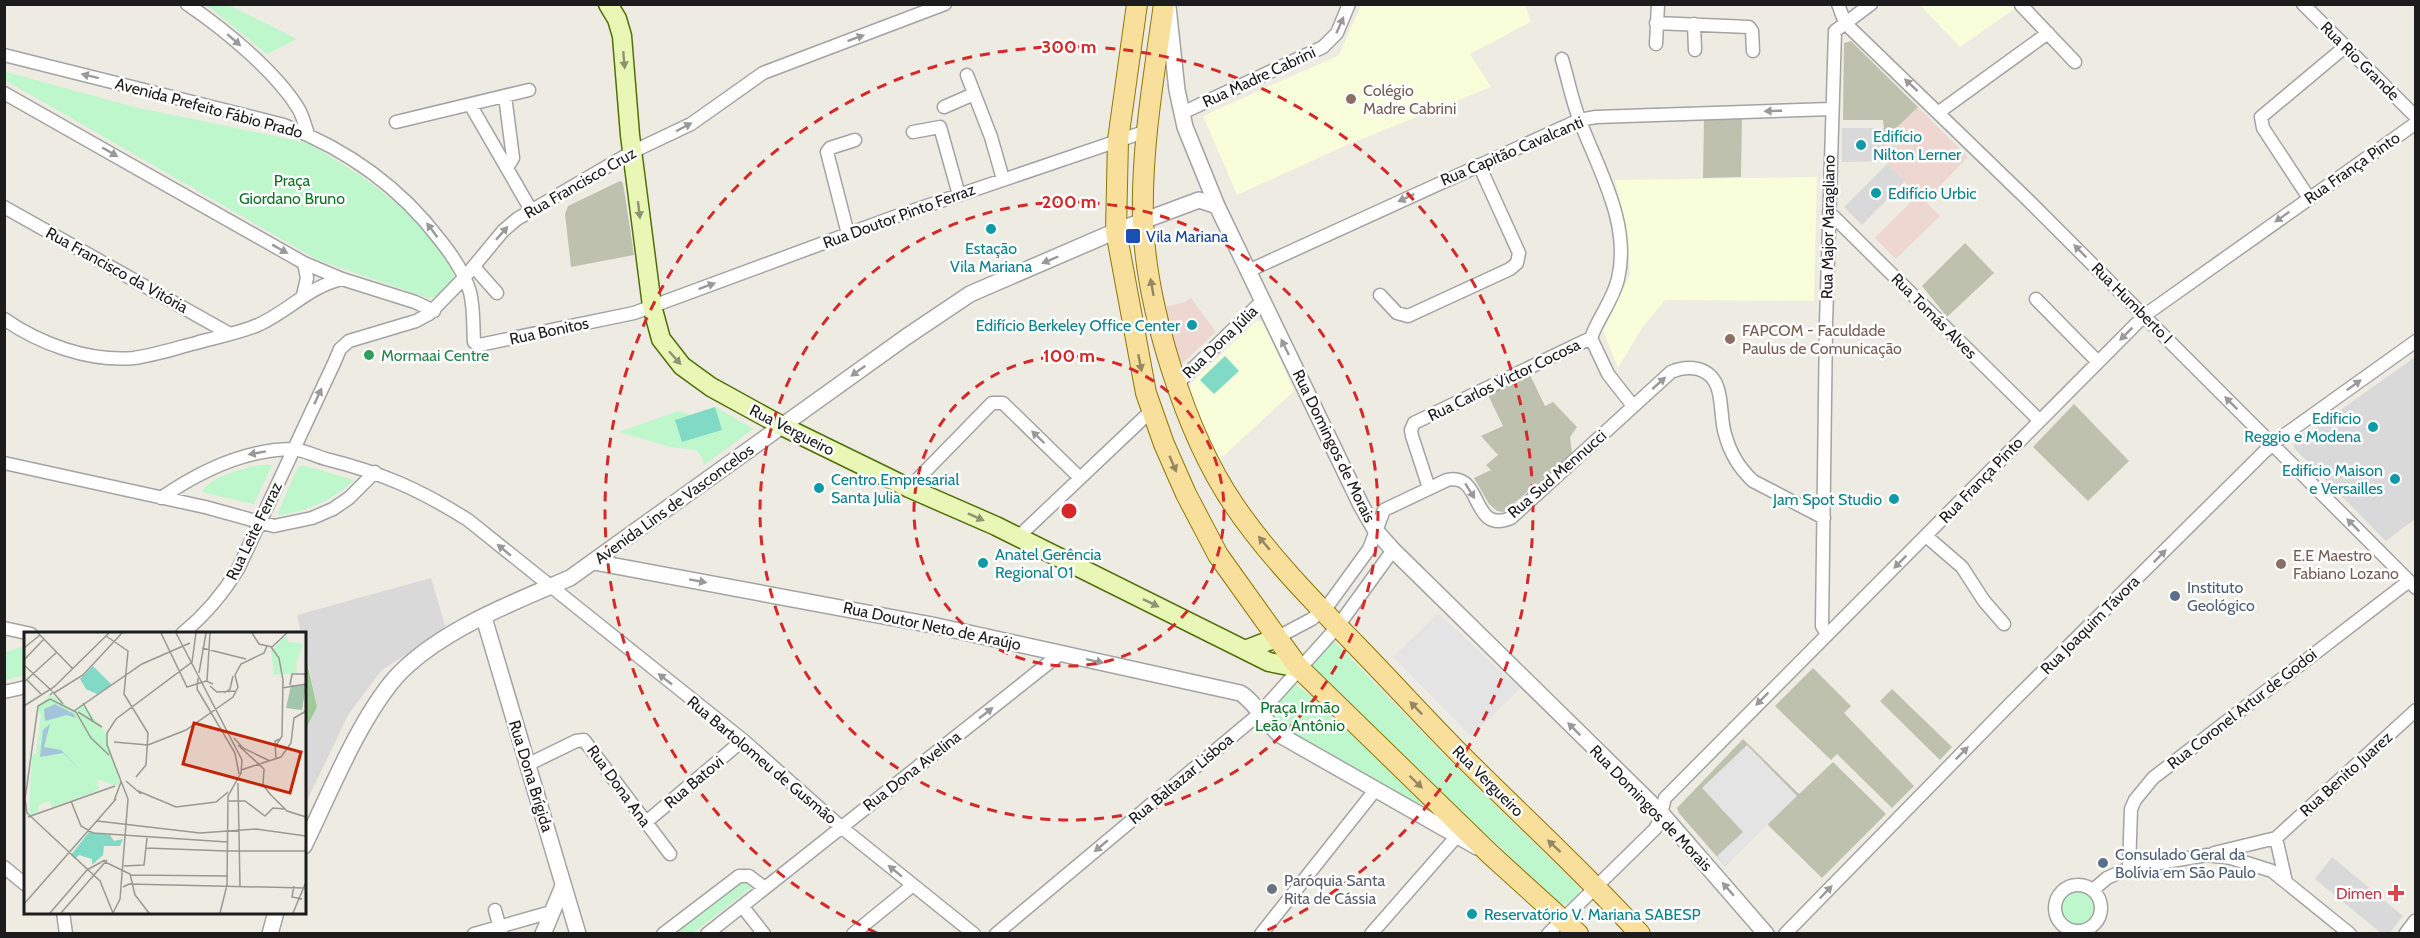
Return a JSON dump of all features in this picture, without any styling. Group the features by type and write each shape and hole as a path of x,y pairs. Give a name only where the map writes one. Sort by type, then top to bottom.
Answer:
{"main road":[{"name":"Rua Vergueiro","path":"608,4 617,19 622,36 632,152 652,306 660,339 682,366 711,387 782,426 909,488 1018,537 1269,662 1299,668"},
{"path":"1137,4 1118,140 1116,231 1146,393 1186,494 1218,555 1299,668 1490,854 1578,933"},
{"name":"Rua Vergueiro","path":"1165,4 1147,131 1143,221 1155,305 1177,384 1188,419 1215,474 1234,505 1263,542 1322,610 1465,760 1596,886 1640,933"},
{"path":"1245,650 1276,638"}],"street":[{"path":"187,4 230,36 273,78 298,109 308,134"},
{"name":"Rua Francisco Cruz","path":"294,449 334,361 345,344 358,337 416,321 434,310 474,267 503,231 531,210 632,152 691,124 763,73 945,4"},
{"name":"Rua Domingos de Morais","path":"1165,4 1185,128 1217,206 1262,301 1361,505 1376,531 1661,813 1766,933"},
{"name":"Rua Madre Cabrini","path":"1182,113 1323,47 1337,33 1349,4"},
{"path":"1656,44 1658,4"},
{"path":"1838,4 1845,23 1871,4"},
{"name":"Rua Rio Grande","path":"2303,4 2415,117"},
{"path":"2021,5 2075,62"},
{"path":"1656,23 1749,27 1752,32 1753,51"},
{"name":"Rua Major Maragliano","path":"1827,634 1822,626 1831,109 1835,31 1845,23"},
{"name":"Rua Humberto I","path":"1845,23 2145,315 2412,584"},
{"path":"1694,24 1695,50"},
{"path":"1939,112 2048,33"},
{"path":"2309,198 2263,128 2261,117 2346,46"},
{"name":"Avenida Prefeito Fábio Prado","path":"5,55 275,123 308,134 352,158 423,217 460,267 464,278"},
{"path":"1562,59 1579,120 1615,210 1620,243 1621,260 1617,281 1591,338 1608,374 1633,406"},
{"path":"967,75 992,137 1003,179"},
{"path":"396,122 471,106 529,90"},
{"path":"4,93 304,262 342,279 416,302 434,310"},
{"path":"944,107 974,94"},
{"path":"505,96 513,158 507,168"},
{"path":"471,106 531,210"},
{"name":"Rua Capitão Cavalcanti","path":"1248,271 1579,120 1596,117 1831,109"},
{"name":"Rua França Pinto","path":"1548,933 1655,829 1665,798 2145,315 2415,123"},
{"path":"913,132 940,127 958,195"},
{"name":"Rua Doutor Pinto Ferraz","path":"652,306 1003,179 1147,131"},
{"path":"848,234 827,152 830,148 855,141"},
{"path":"1380,295 1397,313 1408,316 1510,269 1517,263 1519,253 1479,165"},
{"name":"Avenida Lins de Vasconcelos","path":"306,842 359,735 394,680 424,652 441,640 570,578 906,337 970,294 1116,231 1199,200 1217,206"},
{"name":"Rua Francisco da Vitória","path":"4,207 230,334"},
{"name":"Rua Tomás Alves","path":"1829,212 2039,420"},
{"path":"303,296 307,278 304,262"},
{"path":"474,267 497,293"},
{"name":"Rua Bonitos","path":"464,278 470,293 474,342 478,345 634,313 652,306"},
{"path":"4,319 21,330 67,350 122,358 144,356 230,334 267,320 320,286 342,279"},
{"path":"2036,299 2098,362"},
{"name":"Rua Dona Júlia","path":"1177,384 1262,301"},
{"name":"Rua Carlos Victor Cocosa","path":"1429,488 1412,436 1411,430 1414,423 1591,338"},
{"name":"Rua Joaquim Távora","path":"1785,933 1995,720 2273,444 2415,341"},
{"name":"Rua Sud Mennucci","path":"1276,638 1299,627 1322,610 1369,549 1384,510 1429,488 1457,478 1464,481 1484,514 1492,520 1501,522 1511,518 1671,372 1691,368 1702,370 1716,383 1728,445 1744,473 1753,482 1824,518"},
{"path":"909,488 992,403 997,401 1003,403 1080,478"},
{"path":"1018,537 1152,410"},
{"path":"161,498 188,481 242,456 294,449"},
{"name":"Rua Bartolomeu de Gusmão","path":"294,449 375,472 431,496 468,520 743,740 841,827 974,933"},
{"name":"Rua Leite Ferraz","path":"183,632 199,620 225,591 238,569 294,449"},
{"path":"4,463 195,505 274,526 312,518 333,509 349,498 375,472"},
{"path":"188,481 190,496 195,505"},
{"path":"1926,536 1962,567 1984,601 2004,624"},
{"path":"628,538 631,560 640,571"},
{"name":"Rua Baltazar Lisboa","path":"996,933 1259,714 1338,626 1393,550"},
{"name":"Rua Doutor Neto de Araújo","path":"594,562 920,623 1240,693 1248,697 1259,714 1280,735 1376,789"},
{"name":"Rua Coronel Artur de Godoi","path":"2129,868 2131,809 2135,800 2153,778 2412,584"},
{"name":"Rua Dona Brígida","path":"484,618 578,933"},
{"path":"4,628 26,632"},
{"name":"Rua Dona Avelina","path":"707,933 1060,654"},
{"path":"4,692 24,687"},
{"name":"Rua Benito Juarez","path":"2277,838 2415,710"},
{"name":"Rua Dona Ana","path":"527,765 576,741 584,740 670,854"},
{"name":"Rua Batovi","path":"645,823 743,740"},
{"path":"1261,933 1376,789 1490,854"},
{"path":"1371,933 1457,836"},
{"path":"2093,890 2108,878 2129,868 2207,855 2277,838 2286,882"},
{"path":"2207,855 2263,866 2350,933"},
{"path":"4,867 24,883"},
{"path":"663,933 739,876 749,876 765,888"},
{"path":"543,933 563,885"},
{"path":"853,933 913,885"},
{"path":"2073,886 2086,886 2093,890 2099,900 2100,912 2095,924 2081,932 2071,930 2060,922 2055,904 2061,892 2073,886"},
{"path":"742,906 764,933"},
{"path":"495,910 500,930"},
{"path":"474,933 500,930 551,912"},
{"path":"63,914 66,933"},
{"path":"270,933 275,914"},
{"path":"2407,933 2415,922"}],"shaded area":[{"name":"Colégio Madre Cabrini","path":"1361,5 1525,5 1531,22 1470,54 1491,87 1347,145 1237,195 1203,116 1339,55"},
{"path":"1920,5 2020,5 1960,47"},
{"path":"1851,41 1918,107 1885,139 1883,120 1843,120 1844,43"},
{"path":"1918,107 1968,157 1925,201 1940,216 1896,259 1875,238 1918,195 1887,164 1885,139"},
{"path":"1742,118 1741,177 1703,178 1704,120"},
{"name":"Edifício Nilton Lerner","path":"1842,128 1884,128 1887,161 1842,162"},
{"path":"1887,164 1905,181 1862,225 1844,207"},
{"path":"1817,177 1814,301 1665,300 1642,328 1618,368 1603,331 1630,274 1627,229 1615,180"},
{"path":"620,181 623,183 634,255 571,267 565,214 568,206"},
{"path":"1965,243 1994,273 1947,317 1922,286"},
{"path":"1191,298 1216,332 1183,363 1177,358 1165,307 1185,302"},
{"path":"1256,321 1263,322 1294,391 1220,459 1196,413 1190,394 1191,383"},
{"path":"1225,356 1239,371 1214,394 1200,380"},
{"path":"2415,357 2415,519 2386,541 2294,448 2294,443"},
{"path":"1530,375 1545,406 1553,402 1577,427 1570,437 1572,453 1504,512 1497,511 1489,504 1474,478 1491,470 1486,465 1498,455 1481,436 1503,426 1488,395"},
{"path":"2074,404 2129,461 2088,501 2033,447"},
{"path":"715,407 722,430 682,442 675,420"},
{"path":"431,578 446,629 382,670 348,715 306,803 306,730 317,707 306,654 306,632 301,632 297,615"},
{"path":"1438,613 1520,689 1471,736 1393,657"},
{"path":"1813,668 1851,706 1844,713 1914,786 1892,808 1837,754 1831,760 1775,706"},
{"path":"1892,689 1952,747 1940,760 1880,701"},
{"path":"1743,739 1799,794 1833,762 1886,814 1822,878 1767,824 1725,866 1677,808"},
{"path":"1747,745 1797,796 1725,866 1717,856 1743,832 1702,788"},
{"path":"2332,857 2403,916 2390,933 2381,933 2315,879"}],"green space":[{"path":"207,5 228,5 297,39 267,54"},
{"name":"Praça Giordano Bruno","path":"6,72 134,107 308,143 363,177 422,224 453,268 454,281 440,296 428,298 318,260 5,80"},
{"path":"714,406 753,429 704,465 702,457 696,450 670,447 619,432 678,411 703,418 711,414"},
{"path":"260,465 272,465 254,504 202,492 219,478"},
{"path":"302,465 354,480 320,504 279,515 297,469"},
{"path":"1332,642 1335,642 1447,758 1580,888 1579,894 1568,904 1560,903 1439,791 1313,667 1313,660"},
{"path":"24,648 24,675 5,680 5,652"},
{"path":"306,658 317,707 306,729"},
{"name":"Praça Irmão Leão Antônio","path":"1291,681 1324,706 1432,809 1361,778 1285,735 1265,714"},
{"path":"750,883 751,888 693,933 675,934 737,884"},
{"path":"2078,892 2089,897 2094,908 2089,919 2078,924 2067,919 2062,908 2067,897"}],"place":[{"name":"Colégio Madre Cabrini","path":"1351,99"},
{"name":"Edifício Nilton Lerner","path":"1861,145"},
{"name":"Edifício Urbic","path":"1876,193"},
{"name":"Estação Vila Mariana","path":"991,229"},
{"name":"Vila Mariana","path":"1133,236"},
{"name":"Edifício Berkeley Office Center","path":"1192,325"},
{"name":"FAPCOM - Faculdade Paulus de Comunicação","path":"1730,339"},
{"name":"Mormaai Centre","path":"369,355"},
{"name":"Edificio Reggio e Modena","path":"2373,427"},
{"name":"Edifício Maison e Versailles","path":"2395,479"},
{"name":"Centro Empresarial Santa Julia","path":"819,488"},
{"name":"Jam Spot Studio","path":"1894,499"},
{"name":"Anatel Gerência Regional 01","path":"983,563"},
{"name":"E.E Maestro Fabiano Lozano","path":"2281,564"},
{"name":"Instituto Geológico","path":"2175,596"},
{"name":"Consulado Geral da Bolívia em São Paulo","path":"2103,863"},
{"name":"Paróquia Santa Rita de Cássia","path":"1272,889"},
{"name":"Dimen","path":"2396,893"},
{"name":"Reservatório V. Mariana SABESP","path":"1472,914"}]}
